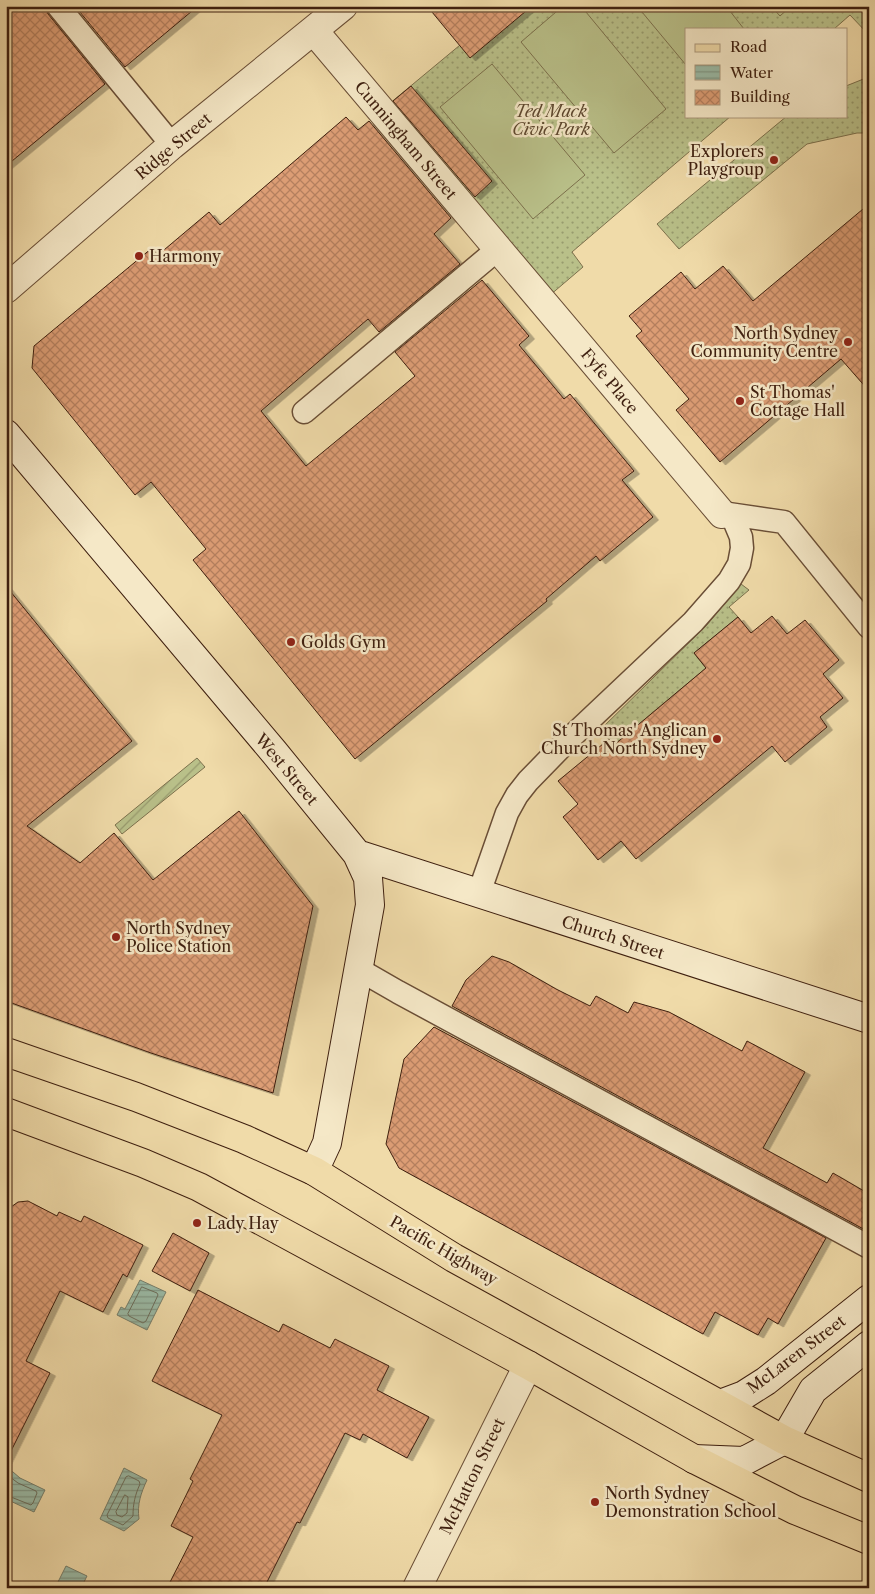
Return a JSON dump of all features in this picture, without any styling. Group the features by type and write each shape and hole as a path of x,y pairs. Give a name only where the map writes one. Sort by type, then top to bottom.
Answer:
{"main road":[{"name":"Pacific Highway","path":"6,1052 136,1097 244,1139 314,1172 454,1258 784,1440 869,1478"},
{"path":"6,1112 143,1163 199,1187 528,1365 694,1459 795,1510 869,1540"}],"street":[{"name":"Ridge Street","path":"6,289 172,146 343,6"},
{"name":"Cunningham Street","path":"314,31 498,248"},
{"name":"Fyfe Place","path":"498,248 726,514"},
{"name":"West Street","path":"6,434 274,752 357,854 368,878 370,904 327,1143 314,1172"},
{"name":"Church Street","path":"357,854 869,1020"},
{"name":"McLaren Street","path":"720,1404 744,1395 766,1381 869,1299"},
{"path":"694,1459 744,1461 784,1440 813,1390 869,1344"},
{"name":"McHatton Street","path":"417,1588 528,1365"}],"lane":[{"path":"58,6 172,146"},
{"path":"304,412 498,248"},
{"path":"726,514 784,522 869,627"},
{"path":"479,893 511,804 522,788 567,741 693,622 729,581 737,569 742,556 741,537 736,524 726,514"},
{"path":"358,969 869,1247"}],"green space":[{"name":"Ted Mack Civic Park","path":"507,6 869,6 869,35 850,15 835,28 685,28 685,118 729,118 572,252 583,267 549,296 389,104"},
{"path":"563,6 581,6 666,109 614,153 521,42"},
{"path":"637,6 726,6 743,28 685,28 685,64"},
{"path":"771,6 791,6 780,16"},
{"path":"492,64 585,175 533,219 440,107"},
{"path":"866,78 869,79 869,133 857,133 807,144 679,249 657,224 785,118 848,118 848,85"},
{"path":"741,584 749,590 729,607 738,617 694,653 706,668 614,745 600,730 706,626"},
{"path":"197,758 205,767 122,834 115,825"}],"water":[{"path":"140,1280 166,1292 147,1330 117,1315 121,1307 125,1309"},
{"path":"6,1466 20,1478 45,1490 34,1512 6,1499"},
{"path":"124,1468 147,1480 140,1499 139,1519 124,1531 100,1519"},
{"path":"66,1566 87,1576 81,1588 55,1588"}],"building":[{"path":"6,6 45,6 48,14 105,84 6,166"},
{"path":"75,6 198,6 125,67"},
{"path":"427,6 532,6 470,58"},
{"path":"411,86 492,181 475,197 393,101"},
{"path":"346,117 358,130 369,121 451,218 434,234 460,264 379,332 368,319 261,411 306,466 415,376 395,352 482,280 529,336 519,345 564,399 570,394 634,471 622,480 653,517 600,561 596,556 546,599 547,601 355,759 193,560 206,549 151,482 135,495 32,368 34,346 152,248 158,255 209,212 220,225"},
{"path":"869,204 869,391 841,359 720,462 676,410 689,399 636,336 642,331 629,316 681,272 695,289 723,266 753,301"},
{"path":"6,586 132,741 27,826 80,863 114,833 153,880 239,811 313,906 273,1093 151,1053 6,1001"},
{"name":"St Thomas' Anglican Church North Sydney","path":"772,616 787,634 805,620 839,660 823,674 843,698 820,717 827,727 785,762 772,746 636,859 621,841 598,860 563,817 578,804 558,781 609,739 614,745 706,668 694,653 738,617 751,633"},
{"path":"492,956 509,962 590,1006 596,996 628,1013 634,1002 669,1012 742,1051 747,1041 805,1072 763,1148 827,1183 833,1173 869,1194 869,1232 452,1006 466,980"},
{"path":"434,1027 826,1238 778,1324 768,1318 758,1335 715,1312 703,1334 399,1168 386,1144 404,1059"},
{"path":"28,1201 57,1216 59,1212 81,1222 84,1216 143,1245 127,1277 123,1274 103,1312 60,1291 26,1361 50,1373 6,1461 6,1217 11,1207 18,1202"},
{"path":"173,1233 209,1253 190,1291 152,1271"},
{"path":"198,1290 279,1332 283,1324 330,1348 335,1339 389,1366 377,1390 429,1417 407,1458 363,1434 360,1440 345,1433 300,1523 297,1522 264,1588 167,1588 193,1537 171,1526 193,1481 190,1479 222,1415 152,1381"}],"place":[{"name":"Explorers Playgroup","path":"774,160"},
{"name":"Harmony","path":"139,256"},
{"name":"North Sydney Community Centre","path":"848,342"},
{"name":"St Thomas' Cottage Hall","path":"740,401"},
{"name":"Golds Gym","path":"291,642"},
{"name":"St Thomas' Anglican Church North Sydney","path":"717,739"},
{"name":"North Sydney Police Station","path":"116,937"},
{"name":"Lady Hay","path":"197,1223"},
{"name":"North Sydney Demonstration School","path":"595,1502"}]}
